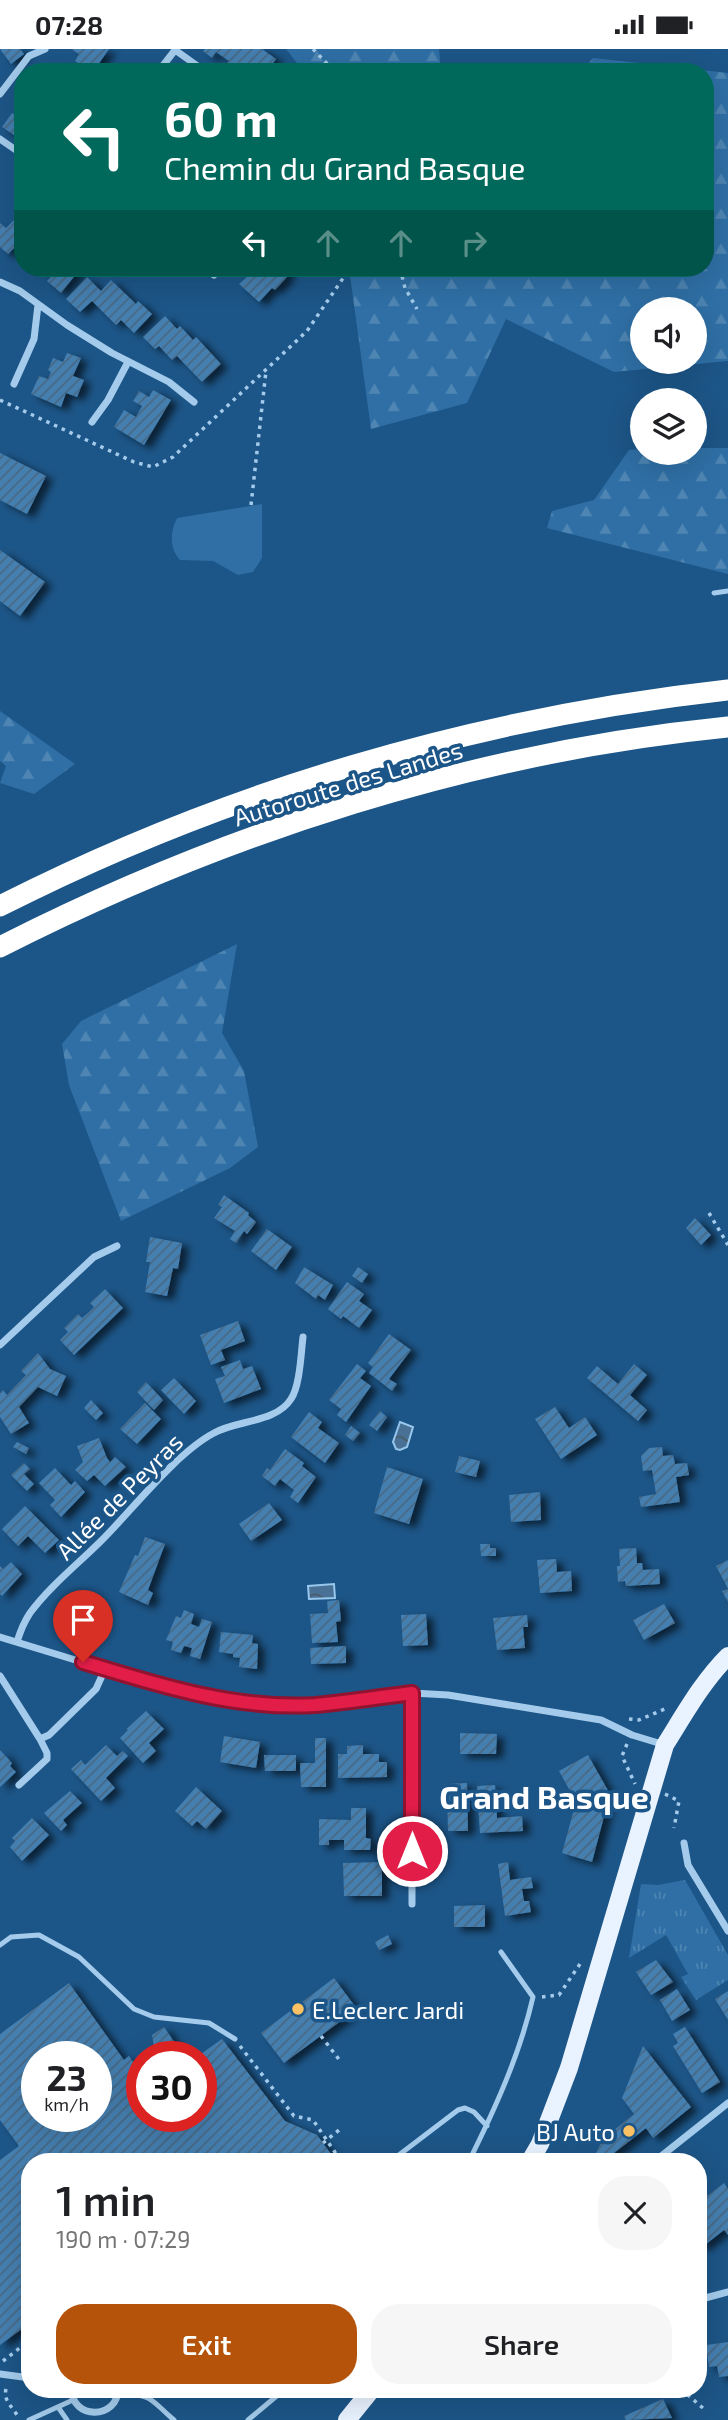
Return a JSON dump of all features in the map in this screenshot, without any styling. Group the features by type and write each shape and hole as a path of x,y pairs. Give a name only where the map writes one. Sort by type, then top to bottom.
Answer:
{"highway":[{"name":"Autoroute des Landes","path":"0,906 132,844 229,806 323,774 422,745 515,723 654,698 728,690"},
{"name":"Autoroute des Landes","path":"0,947 125,888 221,849 347,806 512,762 612,743 728,727"}],"main road":[{"path":"535,2153 569,2068 665,1745 718,1666 728,1656"},
{"path":"347,2420 365,2398"}],"street":[{"path":"24,63 29,56 45,49"},
{"path":"165,63 175,50 193,63"},
{"path":"0,94 14,76"},
{"path":"0,282 20,291 128,362 169,382 194,402"},
{"path":"14,384 34,339 38,305"},
{"path":"92,422 108,400 128,362"},
{"path":"0,1345 94,1257 117,1246"},
{"name":"Allée de Peyras","path":"17,1642 28,1616 41,1600 101,1542 182,1456 214,1432 269,1415 282,1409 291,1400 296,1388 303,1336"},
{"path":"0,1637 105,1669 226,1701 314,1705 412,1693 448,1695 601,1720 632,1735 665,1745"},
{"path":"40,1739 49,1735 96,1689 105,1669"},
{"path":"0,1676 47,1753 47,1759 19,1785"},
{"path":"412,1693 412,1904"},
{"path":"684,1843 688,1865 728,1931"},
{"path":"665,2153 728,2103"},
{"path":"707,2298 728,2292"},
{"path":"2,2371 21,2376"},
{"path":"73,2400 77,2407 90,2415 106,2417 116,2398"},
{"path":"359,2405 367,2398"}],"lane":[{"path":"714,593 728,591"},
{"path":"0,1945 11,1937 39,1935 79,1957 134,2009 154,2017 209,2024 235,2039"},
{"path":"473,2153 496,2108 524,2031 533,1997 501,1952"},
{"path":"402,2153 458,2110 465,2108 474,2112 487,2126"},
{"path":"150,2398 174,2420"},
{"path":"248,2420 274,2398"},
{"path":"29,2420 73,2400"},
{"path":"58,2407 67,2420"}],"path":[{"path":"313,49 326,63"},
{"path":"402,277 416,309"},
{"path":"251,505 266,369"},
{"path":"709,1213 728,1245"},
{"path":"622,1719 639,1720 664,1709 690,1706"},
{"path":"533,1997 559,1995 579,1967 583,1954"},
{"path":"321,2036 341,2062"},
{"path":"235,2039 294,2116 313,2120 334,2153"},
{"path":"325,2142 339,2130"},
{"path":"2,2371 3,2361 21,2347"},
{"path":"6,2389 4,2395 19,2420"},
{"path":"691,2398 704,2409"}],"green space":[{"path":"286,49 439,49 440,63 297,63"},
{"path":"593,58 638,63 588,63"},
{"path":"714,71 728,73 728,361 707,363 707,297 630,297 630,370 614,372 506,319 467,403 371,429 350,277 714,277"},
{"path":"707,448 728,448 728,574 547,528 552,511 594,500 629,450 630,465 707,465"},
{"path":"262,504 262,558 253,572 238,575 213,561 180,560 176,555 172,540 177,518"},
{"path":"0,711 75,764 34,794 0,783 6,766 0,761"},
{"path":"237,944 222,1033 244,1071 258,1147 230,1168 121,1221 69,1085 62,1044 81,1021"},
{"path":"685,1880 728,1955 728,1980 696,2000 681,1977 688,1974 666,1935 629,1958 641,1884 658,1885"}],"water":[{"path":"400,1422 413,1427 407,1447 400,1450 396,1449 393,1442"},
{"path":"334,1584 335,1598 309,1599 308,1586"}],"building":[{"path":"0,49 20,49 24,54 11,64"},
{"path":"71,49 109,49 99,63 78,63 75,61 79,54"},
{"path":"262,49 276,59 273,63 227,63 229,61 216,52 212,58 203,51"},
{"path":"12,113 14,114 14,135 2,127"},
{"path":"14,220 14,248 8,254 0,247 0,223 6,228"},
{"path":"51,277 74,277 61,293 47,281"},
{"path":"87,277 101,291 111,280 136,304 138,301 152,314 134,333 121,320 116,325 92,301 80,312 66,299"},
{"path":"247,277 287,277 259,302 239,284"},
{"path":"165,316 177,329 180,326 193,340 196,337 221,364 202,382 177,356 172,360 159,346 155,349 143,337"},
{"path":"67,353 81,358 73,376 84,380 77,397 66,393 61,407 31,394 39,376 48,379 53,358 63,362"},
{"path":"153,390 171,400 144,445 114,427 124,410 136,417 142,406 133,401 139,391 149,397"},
{"path":"0,453 46,476 27,514 0,500"},
{"path":"0,550 45,582 20,616 0,601"},
{"path":"224,1195 249,1213 256,1222 247,1234 244,1231 236,1243 230,1239 235,1231 214,1218 222,1207 218,1205"},
{"path":"695,1218 711,1235 701,1245 686,1228"},
{"path":"267,1229 292,1247 276,1270 251,1251"},
{"path":"150,1237 182,1243 178,1269 173,1268 167,1296 145,1292 150,1262 146,1262"},
{"path":"304,1267 333,1285 325,1300 318,1295 316,1299 295,1283"},
{"path":"358,1267 368,1274 362,1283 352,1276"},
{"path":"347,1282 364,1294 359,1301 372,1310 359,1328 328,1309"},
{"path":"105,1289 123,1308 74,1355 60,1340 68,1332 64,1328 78,1314 82,1318 88,1313 94,1307 90,1303"},
{"path":"238,1321 245,1341 221,1350 225,1360 211,1365 200,1335"},
{"path":"389,1334 411,1350 389,1379 397,1384 392,1391 369,1373 373,1367 368,1363"},
{"path":"38,1353 50,1369 66,1376 57,1396 38,1387 19,1407 29,1423 11,1434 0,1417 0,1393 3,1390 7,1395 26,1375 21,1371"},
{"path":"240,1360 243,1369 252,1366 261,1389 224,1403 215,1379 225,1376 221,1367"},
{"path":"357,1364 366,1371 360,1378 371,1386 346,1422 337,1415 341,1409 329,1400"},
{"path":"634,1364 647,1375 630,1395 647,1410 638,1421 587,1378 597,1366 618,1384"},
{"path":"174,1378 196,1401 184,1414 161,1390"},
{"path":"146,1382 163,1400 154,1410 137,1392"},
{"path":"91,1400 103,1413 96,1420 84,1408"},
{"path":"145,1403 161,1419 137,1444 120,1429"},
{"path":"555,1407 569,1428 585,1417 597,1435 561,1459 535,1419"},
{"path":"380,1411 387,1417 377,1431 369,1425"},
{"path":"309,1412 322,1422 318,1428 339,1443 325,1463 291,1437"},
{"path":"351,1426 360,1433 353,1441 345,1435"},
{"path":"99,1438 110,1462 115,1457 126,1467 105,1486 94,1475 87,1481 75,1470 83,1462 77,1446"},
{"path":"17,1442 29,1448 26,1454 13,1447"},
{"path":"662,1447 663,1456 673,1455 675,1464 687,1463 689,1475 676,1477 680,1502 641,1507 639,1497 656,1494 652,1470 643,1471 641,1456 649,1448"},
{"path":"285,1449 304,1463 302,1466 316,1477 298,1503 290,1497 294,1490 280,1479 275,1486 262,1476 267,1468 270,1470"},
{"path":"459,1456 480,1461 476,1477 455,1472"},
{"path":"24,1463 30,1469 24,1474 34,1484 27,1491 11,1475"},
{"path":"387,1467 423,1479 409,1524 374,1513"},
{"path":"55,1468 71,1485 75,1481 85,1492 61,1517 50,1505 55,1500 39,1483"},
{"path":"540,1492 541,1520 511,1522 509,1495"},
{"path":"269,1503 282,1520 251,1541 239,1524"},
{"path":"25,1506 59,1540 45,1553 28,1536 18,1546 2,1529"},
{"path":"145,1537 165,1544 148,1590 153,1593 148,1605 119,1592"},
{"path":"480,1544 490,1544 490,1548 496,1548 496,1556 481,1556"},
{"path":"636,1548 637,1563 642,1563 643,1570 659,1569 660,1584 626,1586 625,1581 618,1582 619,1549"},
{"path":"556,1559 557,1572 571,1571 572,1591 540,1593 537,1560"},
{"path":"728,1560 728,1589 716,1566"},
{"path":"11,1562 22,1574 2,1596 0,1566 3,1569"},
{"path":"728,1589 728,1602 722,1591"},
{"path":"339,1600 341,1621 336,1622 338,1642 312,1643 310,1614 328,1613 327,1601"},
{"path":"664,1604 675,1623 644,1640 633,1620"},
{"path":"184,1610 194,1614 191,1624 199,1627 202,1619 212,1622 200,1659 190,1656 192,1648 184,1646 181,1653 171,1650 173,1642 166,1640 176,1616 181,1618"},
{"path":"426,1614 428,1645 403,1646 401,1615"},
{"path":"527,1615 528,1627 523,1627 525,1648 497,1650 493,1618"},
{"path":"221,1632 253,1635 252,1643 258,1644 257,1669 239,1667 240,1658 219,1652"},
{"path":"346,1646 346,1663 311,1664 310,1648"},
{"path":"146,1711 164,1729 149,1743 156,1751 143,1763 120,1738"},
{"path":"460,1733 497,1734 496,1754 460,1754"},
{"path":"224,1736 260,1742 256,1768 220,1762"},
{"path":"315,1738 326,1738 326,1787 301,1787 300,1763 315,1763"},
{"path":"106,1745 117,1756 123,1751 128,1756 106,1778 115,1788 101,1801 71,1769 81,1760 85,1765"},
{"path":"363,1745 363,1754 379,1754 379,1762 387,1762 387,1777 338,1778 338,1754 347,1754 347,1746"},
{"path":"0,1750 16,1772 0,1787"},
{"path":"264,1755 296,1755 296,1771 265,1771"},
{"path":"588,1755 610,1794 592,1862 562,1853 576,1802 559,1771"},
{"path":"467,1783 468,1831 448,1831 447,1793 444,1784"},
{"path":"495,1785 497,1818 522,1816 523,1831 480,1833 477,1786"},
{"path":"196,1787 222,1811 206,1829 197,1821 192,1826 175,1811"},
{"path":"70,1791 82,1803 63,1820 67,1825 61,1831 44,1813"},
{"path":"351,1808 366,1808 366,1838 371,1839 370,1850 344,1850 344,1840 329,1840 329,1845 319,1845 319,1819 351,1820"},
{"path":"32,1818 49,1835 22,1861 10,1847 15,1841 12,1838"},
{"path":"382,1862 382,1896 344,1896 343,1863"},
{"path":"508,1862 510,1880 531,1877 533,1888 522,1889 524,1901 529,1901 531,1912 505,1916 498,1864"},
{"path":"485,1905 485,1927 454,1927 454,1906"},
{"path":"388,1935 392,1944 379,1950 375,1942"},
{"path":"656,1960 673,1982 651,1995 636,1972"},
{"path":"334,1978 357,2009 284,2063 261,2033"},
{"path":"69,1983 110,2041 21,2041 21,2132 112,2132 112,2043 124,2060 126,2058 126,2132 217,2132 217,2043 222,2039 285,2121 317,2135 330,2153 21,2153 21,2330 0,2345 0,2160 19,2146 0,2120 0,2034"},
{"path":"677,1989 690,2010 672,2021 660,2000"},
{"path":"728,1991 728,2020 715,1999"},
{"path":"164,2027 174,2041 153,2041 152,2035"},
{"path":"685,2027 720,2082 702,2093 673,2046 678,2043 673,2034"},
{"path":"643,2046 691,2107 653,2138 646,2128 614,2153 596,2153 603,2139 634,2114 622,2098"},
{"path":"724,2183 728,2189 728,2235 724,2230 707,2243 707,2196"},
{"path":"728,2342 728,2376 719,2377 717,2366 709,2367 707,2345"},
{"path":"663,2399 672,2418 626,2420 624,2416"}],"place":[{"name":"E.Leclerc Jardi","path":"298,2009"},
{"name":"BJ Auto","path":"629,2131"}],"district":[{"name":"Grand Basque","path":"544,1796"}],"route":[{"path":"83,1662 226,1701 314,1705 412,1693 412,1851"}]}
